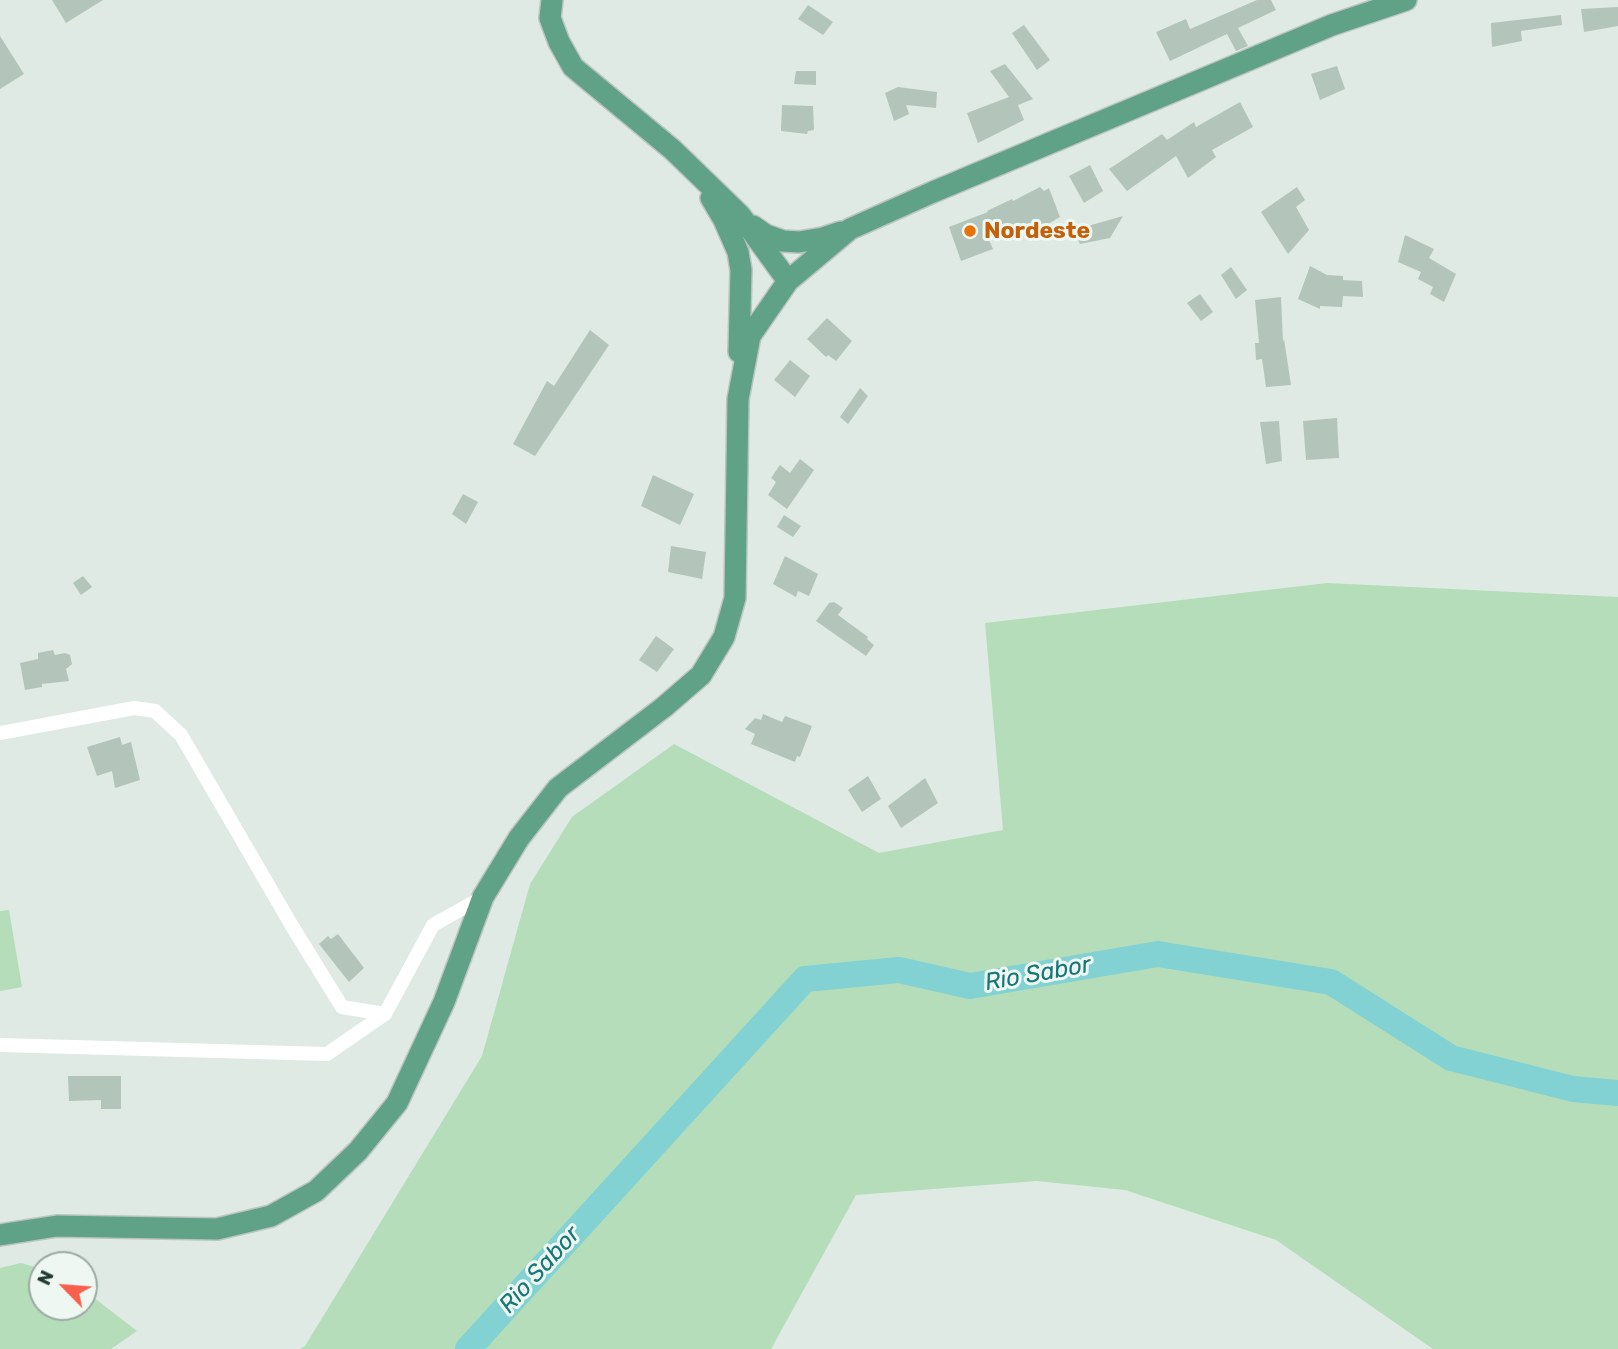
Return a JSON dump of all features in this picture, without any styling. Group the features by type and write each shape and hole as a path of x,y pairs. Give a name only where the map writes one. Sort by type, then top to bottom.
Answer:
{"main road":[{"path":"552,0 550,18 573,67 765,235 783,241 799,242 850,229 1319,30 1406,0"},
{"path":"0,1235 57,1226 218,1229 271,1216 316,1191 358,1151 397,1103 444,1002 483,897 519,838 558,788 701,676 724,637 735,598 741,270 738,252 714,202 685,163"},
{"path":"740,215 788,281"},
{"path":"738,399 750,336 788,281 850,229"},
{"path":"738,252 788,281"}],"street":[{"path":"0,733 134,708 155,711 181,736 342,1007 385,1014"},
{"path":"0,1045 327,1054 385,1014 433,925 483,897"}],"green space":[{"path":"1327,583 1618,597 1618,1349 1433,1349 1276,1240 1125,1190 1037,1181 856,1195 771,1349 300,1349 305,1346 482,1056 530,884 572,817 674,744 879,853 1003,830 985,623"},
{"path":"9,910 22,987 0,991 0,911"},
{"path":"21,1263 28,1265 28,1321 98,1321 98,1301 137,1331 111,1349 0,1349 0,1268"}],"building":[{"path":"52,0 103,0 66,23"},
{"path":"1257,0 1271,0 1276,10 1238,28 1248,46 1236,51 1227,34 1170,61 1156,32 1186,19 1190,29"},
{"path":"808,5 833,22 823,35 798,19"},
{"path":"1618,7 1618,26 1584,32 1581,9"},
{"path":"1561,15 1562,25 1521,31 1522,41 1492,47 1491,23"},
{"path":"1024,25 1050,60 1037,70 1012,33"},
{"path":"0,36 24,74 0,89"},
{"path":"1005,64 1033,99 1018,105 1024,120 978,143 967,113 1009,97 990,71"},
{"path":"1337,66 1345,89 1320,100 1311,74"},
{"path":"796,71 816,71 816,85 794,84"},
{"path":"898,87 937,92 936,108 906,105 909,114 894,121 885,93"},
{"path":"1240,102 1253,127 1212,150 1216,157 1188,178 1176,156 1127,191 1109,169 1162,134 1167,140 1194,122 1196,127"},
{"path":"782,105 813,106 814,130 808,131 807,134 781,131"},
{"path":"1090,165 1103,191 1084,203 1069,176"},
{"path":"1040,187 1044,191 1049,188 1060,217 1029,235 1025,225 989,240 993,249 961,261 949,227"},
{"path":"1297,187 1305,200 1296,207 1309,230 1288,254 1261,212"},
{"path":"1123,216 1110,238 1080,244 1074,230"},
{"path":"1405,235 1434,249 1429,258 1456,274 1444,302 1430,294 1433,287 1418,279 1421,272 1398,262"},
{"path":"1310,266 1327,275 1343,276 1343,280 1362,281 1363,297 1343,296 1342,307 1320,306 1320,309 1298,299"},
{"path":"1231,267 1247,290 1236,299 1221,275"},
{"path":"1200,294 1213,312 1201,321 1187,303"},
{"path":"1281,297 1283,342 1284,339 1291,385 1266,387 1262,359 1256,360 1255,343 1259,343 1255,300"},
{"path":"827,318 852,341 836,361 828,355 826,357 807,339"},
{"path":"590,330 609,345 535,456 513,444 547,381 554,386"},
{"path":"790,360 810,376 795,397 774,380"},
{"path":"860,388 868,396 848,424 840,417"},
{"path":"1337,418 1339,458 1306,460 1303,421"},
{"path":"1279,421 1282,461 1266,464 1260,422"},
{"path":"800,459 814,470 787,509 768,495 776,482 771,478 780,465 790,473"},
{"path":"653,475 694,494 680,525 641,506"},
{"path":"463,494 478,502 466,524 452,514"},
{"path":"784,515 801,526 793,537 777,527"},
{"path":"671,546 706,552 702,579 668,572"},
{"path":"785,556 818,574 809,596 798,591 796,597 773,584"},
{"path":"83,576 92,587 81,595 73,583"},
{"path":"834,602 843,608 838,615 868,637 874,645 866,656 816,621 829,603"},
{"path":"656,636 674,649 657,672 639,660"},
{"path":"53,650 55,655 70,655 72,664 66,669 69,681 42,684 42,687 25,690 20,663 38,659 38,653"},
{"path":"763,714 782,722 785,716 812,726 800,757 797,756 795,762 751,744 755,734 745,729 755,718 761,720"},
{"path":"120,737 122,745 131,742 140,780 115,788 112,771 97,776 87,747"},
{"path":"868,776 881,799 862,812 848,790"},
{"path":"925,778 938,803 901,828 888,806"},
{"path":"338,934 364,968 349,982 319,944 328,936 331,939"},
{"path":"68,1076 121,1076 121,1109 101,1109 101,1100 69,1101"}],"waterway":[{"name":"Rio Sabor","path":"468,1349 805,979 899,970 970,986 1158,954 1331,982 1451,1058 1573,1089 1618,1093"}],"place":[{"name":"Nordeste","path":"970,231"}]}
